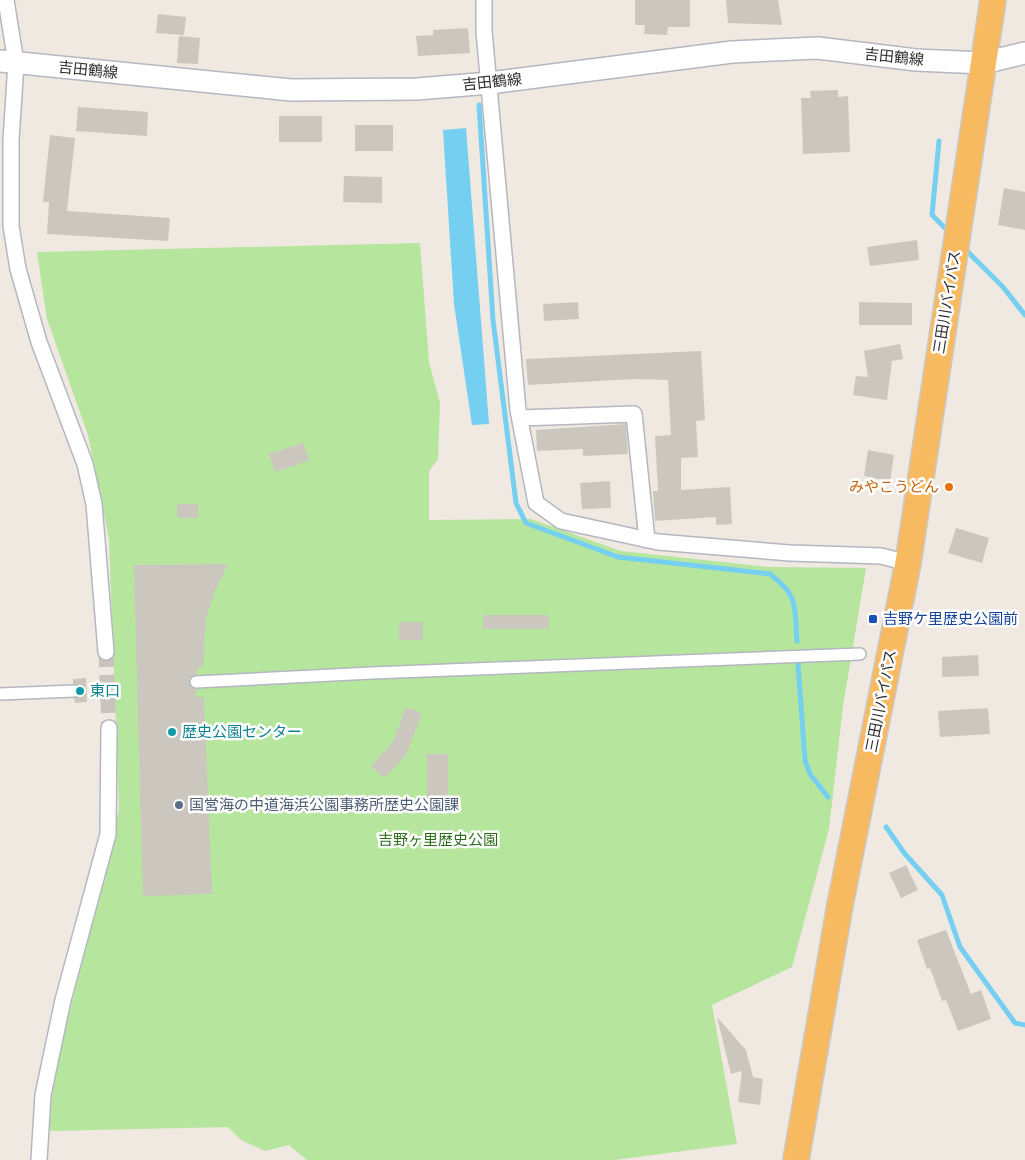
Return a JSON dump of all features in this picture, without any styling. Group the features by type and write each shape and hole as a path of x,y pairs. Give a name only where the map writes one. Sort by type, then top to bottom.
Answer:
{"highway":[{"name":"三田川バイパス","path":"796,1160 840,905 908,563 993,0"}],"main road":[{"name":"吉田鶴線","path":"8,62 291,90 417,89 490,83 732,52 818,48 916,60 983,63 1025,53"}],"street":[{"path":"6,0 12,235 18,268 39,342 85,464 94,504 106,652"},
{"path":"484,0 484,31 520,418 536,503 561,521 646,540 790,553 880,556 908,563"},
{"path":"520,418 634,414 646,540"},
{"path":"196,682 372,673 860,654"},
{"path":"0,694 74,691"},
{"path":"38,1160 45,1086 63,1000 108,834 109,728"}],"green space":[{"name":"吉野ヶ里歴史公園","path":"420,243 429,362 440,403 438,459 429,471 429,520 531,519 621,551 768,567 866,568 843,706 829,829 792,967 712,1005 737,1144 614,1160 307,1160 289,1145 265,1151 241,1140 228,1127 49,1131 54,1076 119,810 109,539 88,435 47,319 37,252"}],"water":[{"path":"466,128 489,424 472,425 454,304 443,130"}],"building":[{"path":"635,0 690,0 690,27 668,27 667,35 644,34 645,25 635,25"},
{"path":"726,0 778,0 782,25 728,23"},
{"path":"158,14 186,17 184,35 156,33"},
{"path":"468,28 470,53 418,56 416,36 433,35 433,30"},
{"path":"179,36 200,38 198,64 177,63"},
{"path":"838,90 838,97 848,96 850,152 803,154 801,98 811,98 810,91"},
{"path":"78,107 148,112 147,136 76,131"},
{"path":"279,116 322,116 322,142 279,142"},
{"path":"355,125 393,125 393,151 355,151"},
{"path":"50,135 75,138 67,211 170,218 168,241 47,234 49,202 43,202"},
{"path":"344,176 382,177 382,203 343,202"},
{"path":"1004,188 1025,192 1025,230 998,225"},
{"path":"917,240 919,260 870,266 867,247"},
{"path":"578,302 579,319 544,321 543,304"},
{"path":"859,302 912,303 912,325 859,325"},
{"path":"900,344 903,359 892,361 887,400 853,395 856,376 868,377 864,351"},
{"path":"701,351 705,420 696,421 698,457 681,458 681,490 730,487 732,524 716,525 716,517 655,521 653,491 658,491 655,436 671,435 668,380 634,379 528,385 526,359"},
{"path":"626,424 628,454 583,456 583,449 537,451 536,430"},
{"path":"303,443 310,460 275,472 269,454"},
{"path":"868,450 894,455 890,481 864,476"},
{"path":"610,481 611,508 582,509 580,483"},
{"path":"177,504 198,504 198,518 177,518"},
{"path":"956,528 989,538 982,563 948,553"},
{"name":"歴史公園センター","path":"228,564 215,591 206,618 203,667 197,667 197,674 192,676 189,682 190,686 196,689 196,697 204,697 212,894 143,896 134,565"},
{"path":"483,615 549,615 549,629 483,629"},
{"path":"399,622 423,622 423,640 399,640"},
{"path":"978,655 979,676 942,677 942,657"},
{"name":"東口","path":"86,678 87,702 75,703 74,698 80,695 81,690 78,685 73,684 73,679"},
{"path":"406,707 422,713 406,755 384,778 371,766 393,742"},
{"path":"988,708 990,734 940,737 938,711"},
{"path":"427,754 448,754 448,805 427,805"},
{"path":"906,865 918,890 901,898 889,873"},
{"path":"946,930 971,994 981,990 991,1019 958,1031 946,1000 942,1001 930,968 927,969 917,940"},
{"path":"717,1017 746,1050 753,1077 763,1079 760,1105 738,1102 742,1071 731,1074"}],"waterway":[{"path":"479,105 493,320 516,503 526,523 618,557 770,574 786,589 794,603 797,641"},
{"path":"939,141 932,215 950,233"},
{"path":"964,248 1003,287 1025,315"},
{"path":"798,664 805,760 810,774 828,797"},
{"path":"886,827 905,854 942,895 960,947 1015,1023 1025,1025"}],"tunnel":[{"path":"106,652 109,728"}],"place":[{"name":"みやこうどん","path":"949,487"},
{"name":"吉野ケ里歴史公園前","path":"873,619"},
{"name":"東口","path":"80,691"},
{"name":"歴史公園センター","path":"172,732"},
{"name":"国営海の中道海浜公園事務所歴史公園課","path":"179,805"}]}
